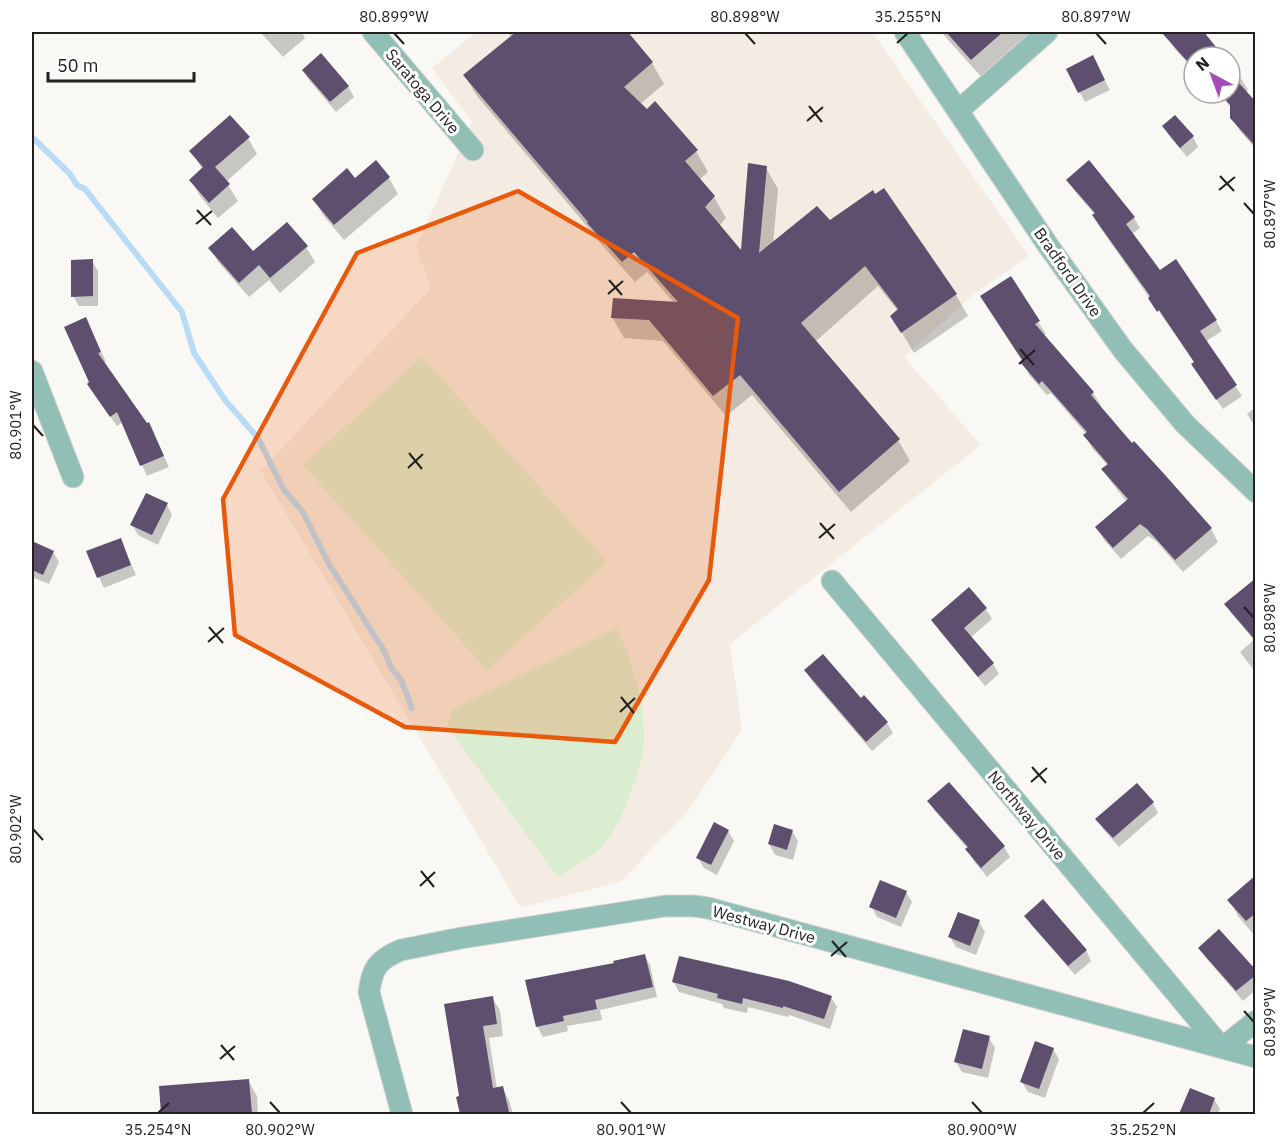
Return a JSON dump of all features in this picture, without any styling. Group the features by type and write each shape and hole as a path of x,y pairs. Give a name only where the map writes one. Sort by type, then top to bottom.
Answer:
{"street":[{"name":"Saratoga Drive","path":"373,32 473,150"},
{"name":"Bradford Drive","path":"905,32 1047,244 1123,350 1185,424 1256,492"},
{"path":"958,111 1047,32"},
{"path":"32,371 73,477"},
{"name":"Northway Drive","path":"832,582 1222,1048"},
{"name":"Westway Drive","path":"402,1114 369,992 371,975 375,967 391,954 461,938 665,906 694,906 1256,1057"},
{"path":"1222,1048 1256,1021"}],"highlighted area":[{"path":"518,191 738,318 709,580 615,742 405,727 235,635 223,499 357,253"}],"shaded area":[{"path":"476,32 872,32 1029,256 974,294 904,357 981,445 730,644 742,730 689,810 621,881 521,908 261,471 431,288 416,247 472,122 432,68"}],"green space":[{"path":"422,357 607,562 487,670 303,465"},
{"path":"617,628 638,689 644,737 642,758 627,803 611,834 593,854 558,877 447,727 452,710"}],"building":[{"path":"516,32 628,32 653,62 624,87 647,109 655,101 698,150 685,161 715,196 705,207 741,250 748,163 767,166 759,253 817,206 830,220 873,190 875,194 884,188 957,294 901,333 890,316 898,309 865,266 801,323 900,439 839,492 740,375 713,396 649,320 611,318 613,298 678,302 634,252 622,262 463,75"},
{"path":"946,32 1003,32 971,60"},
{"path":"1161,32 1204,32 1214,45 1182,45 1182,55"},
{"path":"321,53 349,86 330,102 302,70"},
{"path":"1093,55 1105,80 1078,93 1066,69"},
{"path":"1242,86 1256,102 1256,147 1230,118 1230,105 1242,105"},
{"path":"230,115 250,137 215,167 230,184 209,203 189,180 203,167 189,151"},
{"path":"1175,115 1194,136 1180,148 1162,126"},
{"path":"376,160 390,177 334,225 312,199 347,168 355,178"},
{"path":"1089,160 1135,217 1126,224 1160,270 1176,259 1217,320 1200,331 1237,385 1216,400 1191,364 1194,362 1159,310 1157,312 1148,298 1150,296 1092,215 1095,213 1066,180"},
{"path":"287,222 308,246 270,278 259,265 239,283 208,248 232,227 253,251"},
{"path":"93,259 93,296 71,297 71,260"},
{"path":"1011,276 1040,321 1035,324 1094,392 1091,395 1132,443 1134,441 1212,528 1175,560 1140,524 1113,548 1095,527 1128,499 1101,469 1108,464 1083,435 1087,432 1042,381 1039,384 1020,362 1022,360 980,296"},
{"path":"86,317 101,352 98,353 147,423 149,422 164,456 140,466 117,412 110,417 87,384 89,382 64,327"},
{"path":"146,493 168,503 152,535 130,525"},
{"path":"121,538 131,565 97,578 86,551"},
{"path":"32,541 54,551 43,575 32,570"},
{"path":"1256,578 1256,641 1224,604"},
{"path":"969,587 987,608 964,628 994,663 978,677 931,620"},
{"path":"823,654 861,698 864,695 888,722 866,742 804,670"},
{"path":"949,782 1005,846 981,868 965,849 968,847 927,801"},
{"path":"1137,783 1154,802 1113,838 1095,819"},
{"path":"714,822 729,830 711,865 696,858"},
{"path":"774,824 793,830 787,850 768,844"},
{"path":"1256,875 1256,913 1246,921 1227,900"},
{"path":"880,880 907,891 896,918 869,907"},
{"path":"1043,899 1087,950 1068,966 1024,916"},
{"path":"958,912 980,920 970,946 948,937"},
{"path":"1219,929 1256,970 1256,975 1236,991 1198,948"},
{"path":"645,954 653,987 595,1000 597,1009 563,1016 564,1021 536,1027 525,980 614,963 613,961"},
{"path":"679,956 789,981 832,996 824,1019 783,1006 783,1008 743,998 742,1004 717,998 718,994 672,982"},
{"path":"493,996 497,1024 483,1026 493,1088 503,1086 509,1112 460,1114 444,1004"},
{"path":"963,1029 990,1036 982,1069 954,1062"},
{"path":"1035,1041 1054,1048 1039,1089 1020,1082"},
{"path":"249,1079 252,1114 161,1114 159,1086"},
{"path":"1190,1088 1215,1098 1209,1114 1179,1114"}],"waterway":[{"path":"32,137 70,174 77,185 85,189 182,312 194,353 225,400 258,438 284,490 303,512 329,564 383,649 392,669 401,680 412,708"}]}
